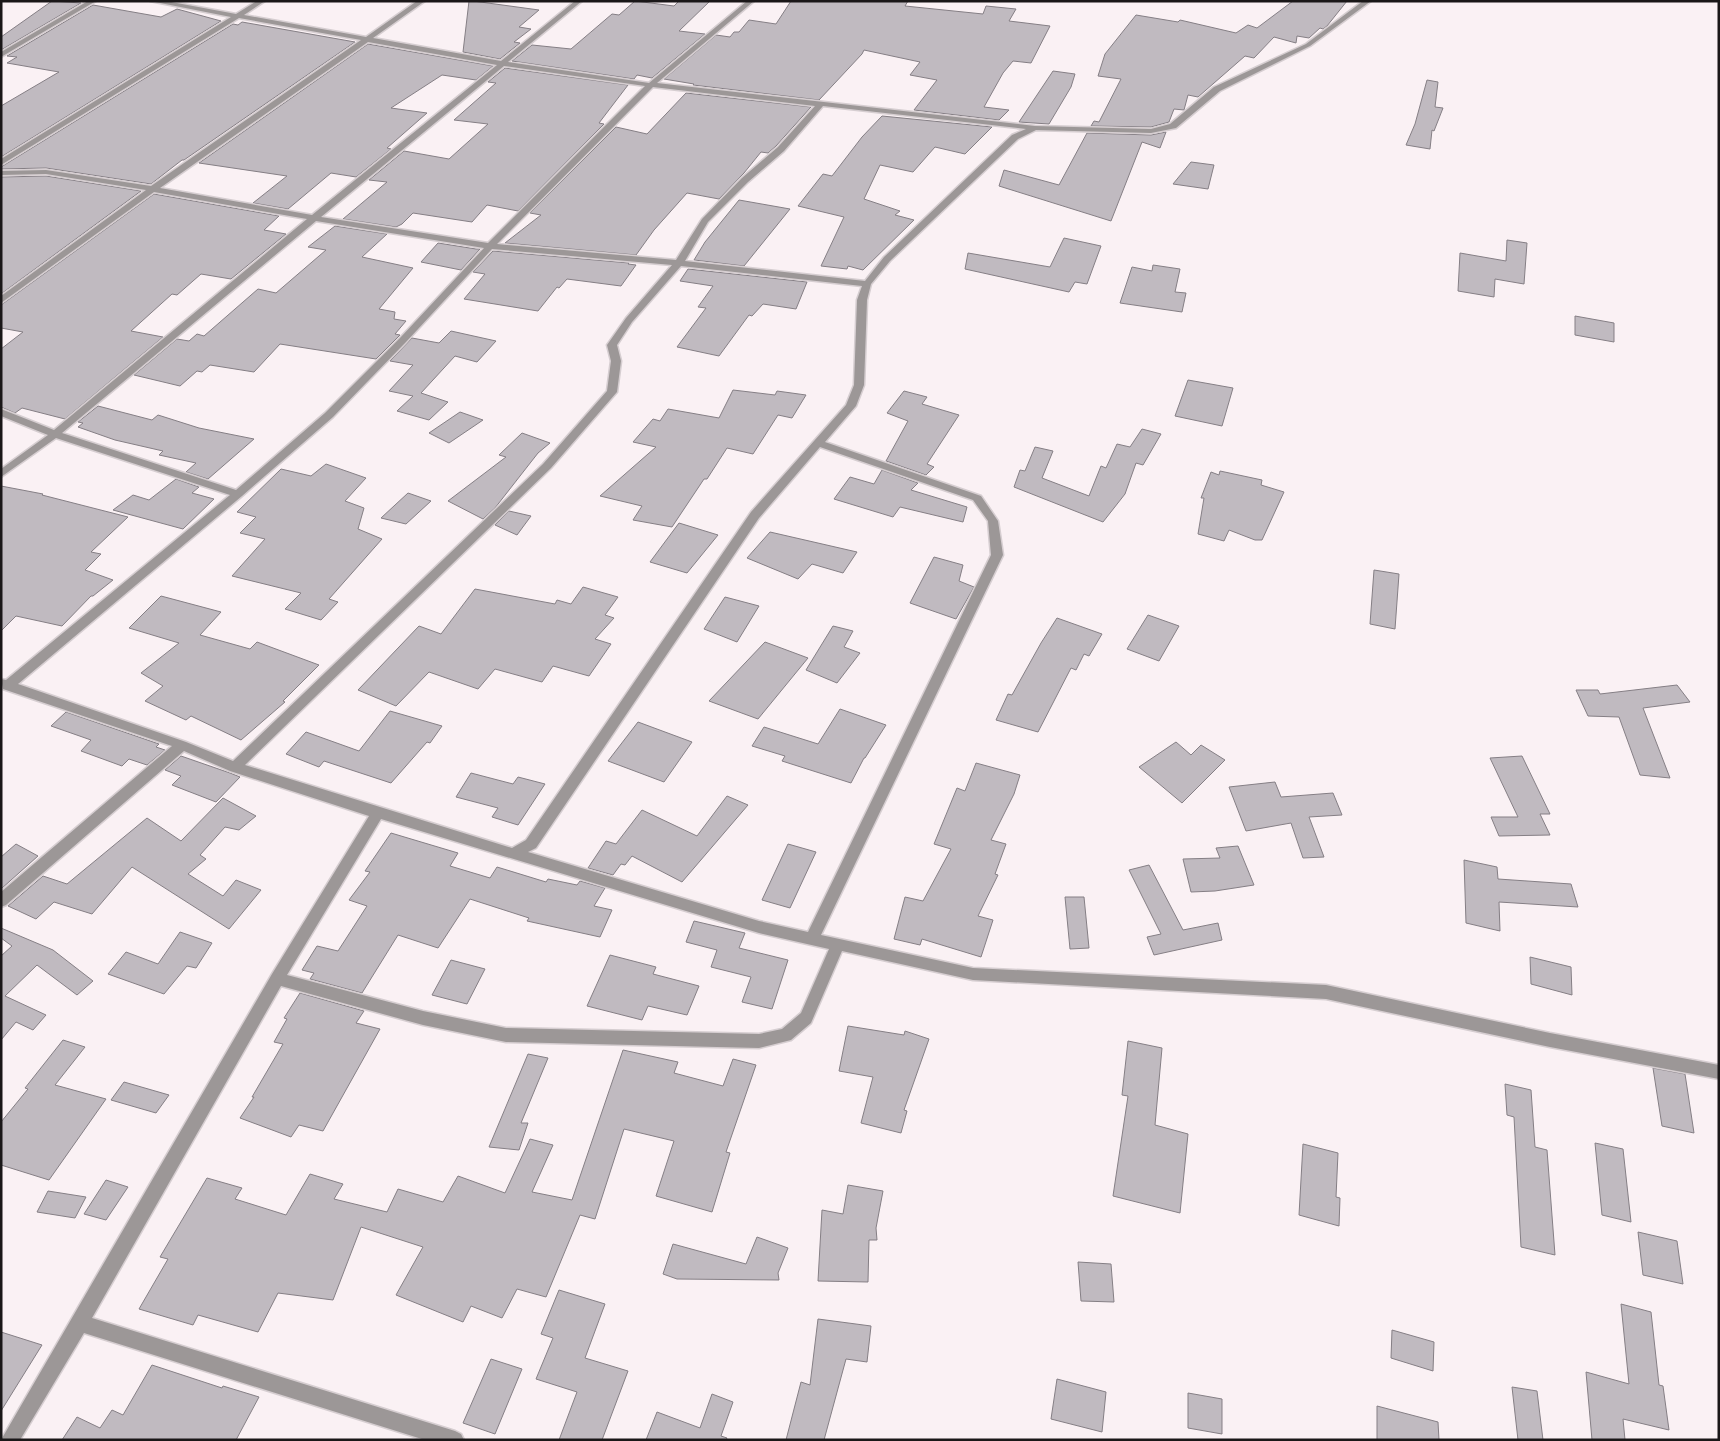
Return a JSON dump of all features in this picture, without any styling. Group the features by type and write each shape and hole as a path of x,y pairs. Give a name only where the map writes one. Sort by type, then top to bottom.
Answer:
{"street":[{"path":"1,55 93,1"},
{"path":"153,1 240,15 504,64 651,85 820,105 889,110 1035,128 1151,131 1174,126 1216,89 1308,45 1368,1"},
{"path":"1,163 262,1"},
{"path":"1,300 154,188 422,1"},
{"path":"1,474 55,434 314,218 579,1"},
{"path":"4,684 238,494 329,415 403,340 490,246 651,85 751,1"},
{"path":"235,767 547,466 612,392 616,361 612,345 628,320 679,263 705,222 745,180 781,149 820,105"},
{"path":"514,854 531,844 755,515 852,406 860,385 862,300 867,284 887,259 1015,137 1035,128"},
{"path":"1,173 46,172 154,188 314,218 490,246 679,263 867,284"},
{"path":"1,412 55,434 238,494"},
{"path":"812,939 997,555 993,521 977,498 818,443"},
{"path":"4,684 182,745 235,767 378,813 759,928 973,974 1326,992 1550,1040 1719,1072"},
{"path":"1,901 182,745"},
{"path":"10,1440 80,1323 277,979 378,813"},
{"path":"277,979 423,1018 506,1035 759,1041 786,1035 806,1018 838,944"},
{"path":"80,1323 455,1440"}],"building":[{"path":"52,1 81,3 1,50 1,37"},
{"path":"469,1 539,10 519,27 531,29 514,42 520,43 500,59 463,52"},
{"path":"635,1 674,6 679,1 710,1 679,31 705,34 652,78 637,75 634,79 512,61 532,45 571,49 612,14 619,15"},
{"path":"791,1 908,1 905,6 983,14 986,6 1016,9 1009,21 1050,26 1031,63 1013,61 1003,73 984,107 1009,110 999,120 914,110 937,80 910,75 920,62 864,50 819,100 693,85 664,79 716,35 730,37 734,32 739,32 749,20 776,24"},
{"path":"1293,1 1347,1 1327,26 1323,29 1320,28 1309,38 1297,36 1296,43 1274,37 1254,58 1245,56 1198,97 1188,95 1184,110 1174,109 1169,122 1151,127 1091,126 1094,121 1099,122 1121,79 1098,76 1105,54 1136,15 1178,22 1180,20 1236,33 1248,25 1257,28"},
{"path":"93,5 161,17 177,9 221,21 1,157 1,106 59,72 7,63 17,57 7,56"},
{"path":"242,22 355,42 182,160 151,184 46,168 1,169 1,167 233,24 238,25"},
{"path":"368,44 493,66 476,80 442,75 391,108 427,113 387,148 391,149 356,177 331,173 288,209 253,203 287,176 199,163"},
{"path":"505,68 628,85 599,123 604,124 518,211 487,205 472,222 413,213 396,227 343,219 387,182 369,180 404,151 449,159 488,124 454,120 496,83 488,82"},
{"path":"1053,71 1075,74 1071,87 1049,124 1019,122"},
{"path":"1427,80 1438,82 1435,107 1443,108 1434,131 1432,130 1430,149 1406,145 1415,124"},
{"path":"686,93 811,107 776,146 768,153 761,152 719,199 687,193 654,230 636,255 505,243 541,215 530,213 616,127 647,134"},
{"path":"882,116 992,127 965,154 935,147 913,172 880,165 864,199 900,211 895,215 914,220 863,270 848,266 847,269 821,266 844,217 798,206 823,174 832,176 862,137"},
{"path":"1166,132 1160,148 1142,142 1111,221 999,186 1004,170 1059,185 1087,133 1151,135"},
{"path":"1191,162 1214,165 1208,189 1173,184"},
{"path":"46,176 141,191 1,294 1,177"},
{"path":"154,194 279,216 264,230 286,234 231,279 201,274 177,295 172,294 131,331 163,337 65,419 22,408 15,413 1,407 1,349 23,332 1,328 1,305"},
{"path":"739,200 790,209 744,266 694,260 705,242"},
{"path":"335,226 387,234 362,257 413,268 379,309 395,312 394,319 406,321 395,334 400,335 376,359 280,344 254,372 210,365 202,372 197,371 180,386 134,375 177,339 189,341 197,334 204,336 258,289 276,293 326,250 308,247"},
{"path":"1064,238 1101,246 1087,284 1075,282 1069,292 965,269 968,253 1050,267"},
{"path":"1507,240 1527,243 1524,284 1495,279 1494,297 1458,291 1460,253 1506,261"},
{"path":"438,243 480,249 461,270 421,262"},
{"path":"493,251 636,265 621,286 567,279 559,288 557,287 538,311 464,299 485,274 473,272"},
{"path":"1153,265 1180,269 1175,292 1186,293 1182,312 1120,303 1132,267 1152,271"},
{"path":"688,269 807,282 796,309 763,304 752,316 749,315 719,356 677,347 706,308 698,307 713,286 680,281"},
{"path":"1575,316 1614,323 1614,342 1575,335"},
{"path":"451,331 496,341 477,362 455,356 421,393 448,402 429,420 397,411 413,396 389,391 413,365 390,361 412,338 439,343"},
{"path":"1188,380 1233,388 1222,426 1175,416"},
{"path":"733,390 775,395 777,391 806,395 792,418 778,415 753,454 727,448 672,527 633,520 642,506 600,496 656,447 633,442 653,419 660,421 668,409 719,418"},
{"path":"904,391 927,397 922,404 959,415 927,464 934,467 926,475 886,461 908,421 887,413"},
{"path":"98,406 152,420 158,415 199,428 254,439 208,479 186,472 196,463 159,455 163,451 115,440 78,427 83,423 78,422"},
{"path":"460,412 483,420 449,443 429,433"},
{"path":"1142,429 1161,434 1143,465 1136,463 1125,494 1103,522 1014,487 1020,470 1025,471 1035,447 1053,451 1042,478 1089,496 1101,466 1106,468 1117,444 1130,447"},
{"path":"522,433 550,443 538,453 495,508 483,519 448,501 506,457 499,455"},
{"path":"326,464 366,478 345,501 364,508 358,529 382,539 329,599 338,602 321,620 285,609 301,593 232,576 265,539 240,533 256,517 237,512 281,469 311,476"},
{"path":"882,470 918,483 911,490 967,507 963,522 900,507 893,517 834,499 850,477 874,484"},
{"path":"1220,471 1262,480 1261,485 1284,492 1262,540 1255,540 1229,530 1224,541 1198,534 1204,498 1201,498 1211,472 1219,475"},
{"path":"176,479 199,487 192,493 214,499 183,529 113,510 133,495 149,500"},
{"path":"1,486 43,494 128,517 91,552 101,554 85,570 113,580 91,596 62,626 16,616 1,631"},
{"path":"408,493 431,501 406,524 381,518"},
{"path":"509,511 531,516 517,535 495,525"},
{"path":"679,523 718,535 687,573 650,562"},
{"path":"770,532 857,552 843,573 812,564 798,579 747,558"},
{"path":"934,557 963,565 959,581 974,587 956,619 910,603"},
{"path":"1374,570 1399,574 1395,629 1370,624"},
{"path":"583,587 618,597 605,615 614,618 595,639 611,644 589,676 553,666 542,682 495,669 478,689 429,672 396,706 358,690 419,626 441,634 475,589 555,604 557,600 571,604"},
{"path":"161,596 221,612 200,635 250,649 257,642 319,665 283,701 285,702 241,740 191,716 186,720 145,701 163,686 141,673 179,643 129,628"},
{"path":"725,597 759,606 737,642 704,629"},
{"path":"1148,615 1179,626 1159,661 1127,649"},
{"path":"1057,618 1102,634 1089,656 1084,654 1076,670 1071,668 1038,732 996,720 1008,694 1012,695"},
{"path":"833,626 853,631 844,647 860,653 837,683 806,670"},
{"path":"765,642 808,658 758,719 709,701"},
{"path":"1677,685 1690,702 1643,708 1670,778 1640,775 1619,717 1588,716 1576,690 1598,690 1600,694"},
{"path":"840,709 886,725 864,758 851,783 782,761 785,756 752,746 764,727 818,744"},
{"path":"390,711 442,726 430,743 427,742 391,783 324,761 319,767 286,754 306,732 359,751"},
{"path":"66,712 159,744 156,747 165,750 147,765 129,759 122,766 81,751 91,740 51,726"},
{"path":"638,722 692,742 664,782 608,761"},
{"path":"1176,742 1191,755 1201,745 1225,760 1182,803 1139,767"},
{"path":"181,756 240,777 216,802 172,785 181,776 165,770"},
{"path":"1522,756 1550,814 1540,814 1550,835 1499,836 1491,817 1518,817 1490,758"},
{"path":"976,763 1020,775 1014,794 991,840 1006,844 995,874 998,875 978,916 993,920 981,957 922,939 920,945 894,939 905,897 923,901 951,849 934,844 957,788 965,791"},
{"path":"471,773 513,784 518,777 545,784 518,825 492,817 498,808 456,797"},
{"path":"1275,782 1281,797 1333,793 1342,815 1309,817 1324,857 1303,858 1291,823 1246,831 1229,787"},
{"path":"727,796 748,805 682,882 632,856 625,865 621,864 613,875 588,868 606,841 616,844 642,810 697,836"},
{"path":"223,798 256,816 239,830 225,827 200,855 206,859 188,874 223,896 236,880 261,890 229,929 132,867 92,914 54,902 36,919 8,906 43,876 67,884 147,818 181,841"},
{"path":"391,833 458,853 450,866 490,878 497,867 546,882 548,879 577,885 580,881 605,888 594,906 612,910 600,937 527,921 529,918 470,899 438,948 398,935 362,993 310,979 314,973 302,970 317,946 338,951 367,906 349,900 370,872 365,871"},
{"path":"16,844 38,856 1,889 1,857"},
{"path":"788,844 816,852 790,908 762,900"},
{"path":"1238,846 1254,885 1215,891 1191,892 1183,859 1220,858 1216,848"},
{"path":"1464,860 1497,867 1498,879 1571,884 1578,907 1499,902 1500,931 1466,923"},
{"path":"1149,865 1183,930 1218,923 1222,940 1154,955 1147,937 1161,934 1129,870"},
{"path":"1065,897 1084,897 1089,948 1070,949"},
{"path":"694,921 745,933 739,948 788,960 772,1009 742,1002 751,977 711,967 717,950 686,942"},
{"path":"1,928 53,950 93,981 77,995 37,965 5,996 46,1015 33,1030 16,1022 1,1040 1,956 12,946 1,938"},
{"path":"180,932 212,943 196,968 187,966 164,994 108,974 126,952 158,964"},
{"path":"610,955 656,967 653,974 699,986 687,1015 648,1006 642,1020 587,1006"},
{"path":"1530,957 1571,967 1572,995 1531,984"},
{"path":"451,960 485,969 467,1004 432,995"},
{"path":"300,993 364,1011 356,1023 380,1029 323,1131 299,1125 291,1137 240,1118 254,1097 252,1097 283,1044 274,1042 287,1019 284,1018"},
{"path":"848,1026 904,1035 905,1031 929,1039 904,1110 907,1111 901,1133 861,1123 873,1077 839,1071"},
{"path":"63,1040 85,1047 55,1085 106,1099 49,1180 1,1165 1,1122 28,1089 25,1088"},
{"path":"1128,1041 1162,1048 1155,1125 1188,1134 1180,1213 1113,1196 1128,1096 1122,1095"},
{"path":"623,1050 678,1062 674,1073 723,1086 733,1059 756,1065 726,1152 730,1153 712,1212 656,1196 674,1141 624,1129 595,1219 580,1215 546,1297 517,1289 502,1318 471,1306 463,1322 396,1295 423,1247 361,1227 333,1300 278,1293 258,1332 198,1315 193,1325 139,1309 168,1259 160,1257 207,1178 242,1188 235,1199 286,1215 310,1174 343,1184 334,1199 387,1212 398,1189 443,1202 458,1176 505,1193 530,1139 553,1145 532,1192 572,1200"},
{"path":"528,1054 548,1058 521,1123 528,1123 519,1150 489,1147"},
{"path":"1653,1068 1685,1074 1694,1133 1662,1126"},
{"path":"124,1082 169,1095 156,1113 111,1100"},
{"path":"1505,1084 1531,1090 1535,1147 1547,1150 1555,1255 1521,1247 1514,1117 1507,1115"},
{"path":"1595,1143 1623,1149 1631,1222 1602,1215"},
{"path":"1303,1144 1338,1153 1336,1197 1340,1198 1339,1226 1299,1215"},
{"path":"106,1180 128,1187 106,1220 84,1214"},
{"path":"848,1185 883,1191 876,1228 877,1240 869,1240 868,1282 818,1281 822,1210 843,1214"},
{"path":"48,1191 86,1197 75,1218 37,1212"},
{"path":"1638,1232 1677,1241 1683,1284 1643,1275"},
{"path":"757,1237 788,1248 778,1273 779,1280 677,1279 663,1274 673,1244 746,1264"},
{"path":"1078,1262 1111,1264 1114,1302 1081,1301"},
{"path":"559,1290 605,1304 585,1358 628,1371 602,1440 559,1440 577,1392 536,1379 553,1338 541,1334"},
{"path":"1621,1304 1651,1312 1659,1385 1663,1386 1669,1430 1623,1419 1625,1440 1592,1440 1586,1372 1629,1384"},
{"path":"818,1319 871,1326 867,1362 846,1359 824,1440 786,1440 801,1382 810,1385"},
{"path":"1392,1330 1434,1342 1433,1371 1391,1358"},
{"path":"1,1332 42,1345 1,1411"},
{"path":"491,1359 522,1369 495,1434 463,1423"},
{"path":"152,1365 222,1388 223,1386 259,1397 236,1440 62,1440 77,1417 100,1428 112,1410 123,1415"},
{"path":"1057,1379 1106,1392 1102,1432 1051,1419"},
{"path":"1512,1387 1537,1391 1543,1440 1518,1440"},
{"path":"1188,1393 1222,1399 1222,1434 1188,1428"},
{"path":"712,1394 733,1402 721,1436 727,1438 726,1440 646,1440 657,1412 700,1428"},
{"path":"1377,1406 1438,1422 1439,1440 1377,1440"}]}
